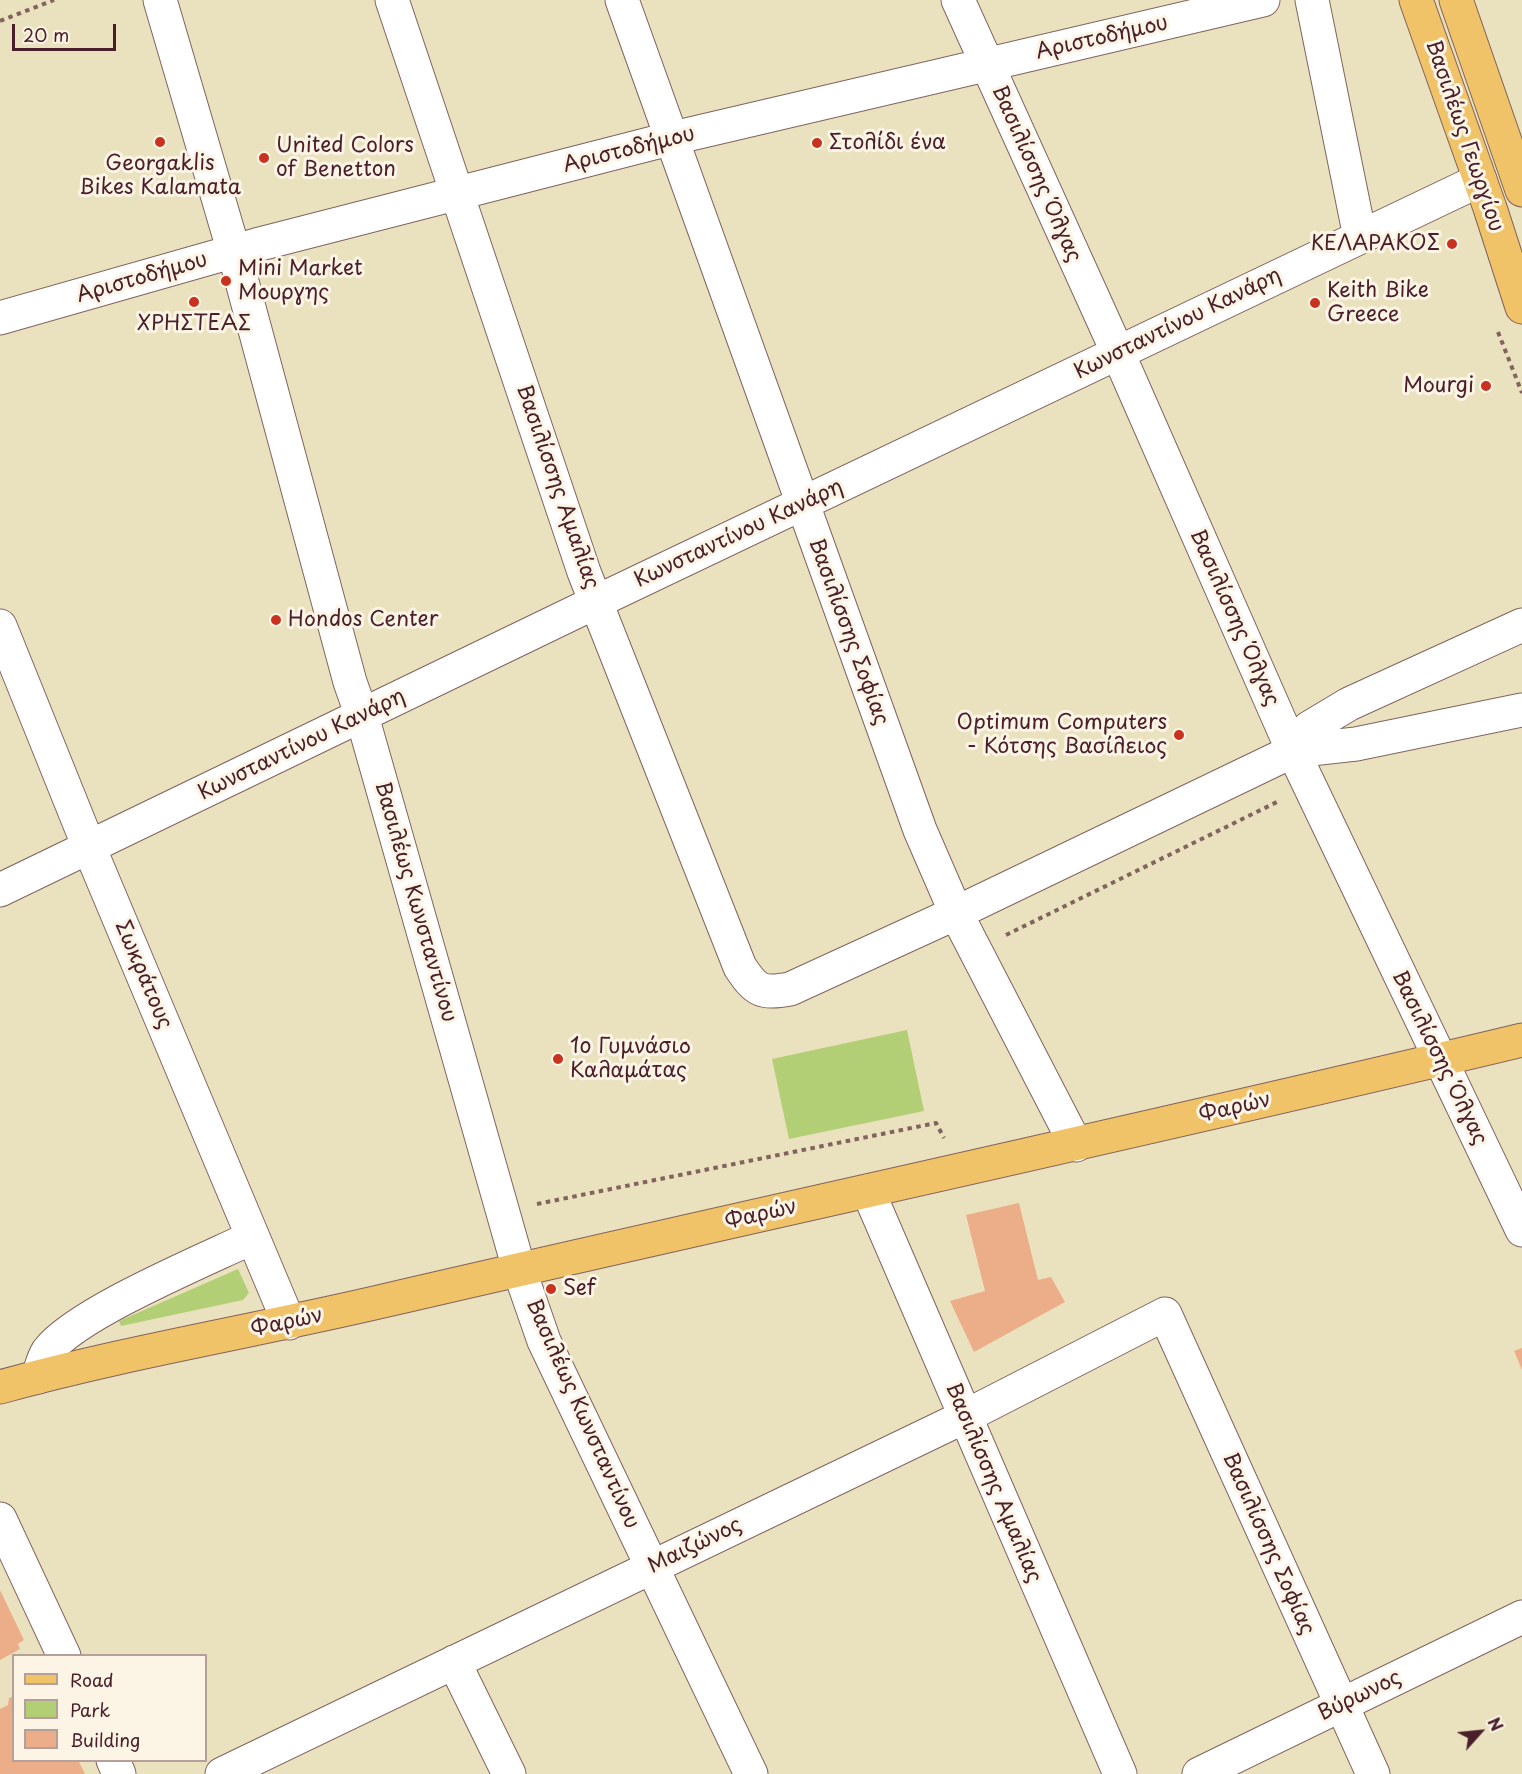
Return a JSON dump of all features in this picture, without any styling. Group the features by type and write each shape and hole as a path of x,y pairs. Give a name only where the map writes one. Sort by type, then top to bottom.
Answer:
{"main road":[{"name":"Βασιλέως Γεωργίου","path":"1416,0 1522,307"},
{"name":"Βασιλέως Γεωργίου","path":"1456,0 1519,172"},
{"name":"Φαρών","path":"0,1387 1076,1145 1522,1040"}],"street":[{"name":"Βασιλέως Κωνσταντίνου","path":"160,0 234,252 350,682 362,716 519,1269 544,1341 751,1774"},
{"name":"Βασιλίσσης Αμαλίας","path":"392,0 596,602 740,967 753,986 769,993 790,989 957,913"},
{"name":"Βασιλίσσης Σοφίας","path":"622,0 669,138 920,830 957,913 1076,1145"},
{"name":"Βασιλίσσης Όλγας","path":"958,0 1118,353 1293,751 1522,1230"},
{"name":"Αριστοδήμου","path":"0,318 234,252 669,138 1263,0"},
{"path":"1311,0 1360,237"},
{"name":"Κωνσταντίνου Κανάρη","path":"0,890 596,602 1480,180"},
{"path":"1293,751 1310,728 1349,704 1522,625"},
{"name":"Σωκράτους","path":"0,626 89,847 289,1323"},
{"path":"957,913 1293,751 1356,744 1522,711"},
{"name":"Βασιλίσσης Αμαλίας","path":"868,1191 1120,1774"},
{"path":"38,1377 48,1352 71,1331 115,1305 253,1237"},
{"name":"Βασιλίσσης Σοφίας","path":"1165,1314 1372,1774"},
{"name":"Μαιζώνος","path":"222,1774 964,1417 1165,1314"},
{"path":"0,1519 63,1654"},
{"name":"Βύρωνος","path":"1199,1774 1522,1617"},
{"path":"454,1662 509,1774"}],"path":[{"path":"0,21 54,0"},
{"path":"1003,937 1281,800"}],"green space":[{"path":"907,1030 924,1111 789,1139 772,1059"},
{"path":"238,1269 249,1293 243,1300 121,1326 119,1321"}],"building":[{"path":"1019,1203 1038,1280 1051,1277 1065,1302 974,1352 950,1301 985,1291 966,1215"},
{"path":"1522,1348 1522,1370 1514,1351"},
{"path":"0,1590 24,1640 18,1644 20,1649 0,1660"},
{"path":"12,1697 12,1762 79,1762 85,1774 0,1774 0,1709 8,1705 9,1698"}],"place":[{"name":"Georgaklis Bikes Kalamata","path":"160,142"},
{"name":"Στολίδι ένα","path":"817,143"},
{"name":"United Colors of Benetton","path":"264,158"},
{"name":"ΚΕΛΑΡΑΚΟΣ","path":"1452,244"},
{"name":"Mini Market Μουργης","path":"226,281"},
{"name":"ΧΡΗΣΤΕΑΣ","path":"194,302"},
{"name":"Keith Bike Greece","path":"1315,303"},
{"name":"Mourgi","path":"1486,386"},
{"name":"Hondos Center","path":"276,620"},
{"name":"Optimum Computers - Κότσης Βασίλειος","path":"1179,735"},
{"name":"1ο Γυμνάσιο Καλαμάτας","path":"558,1059"},
{"name":"Sef","path":"551,1289"}]}
